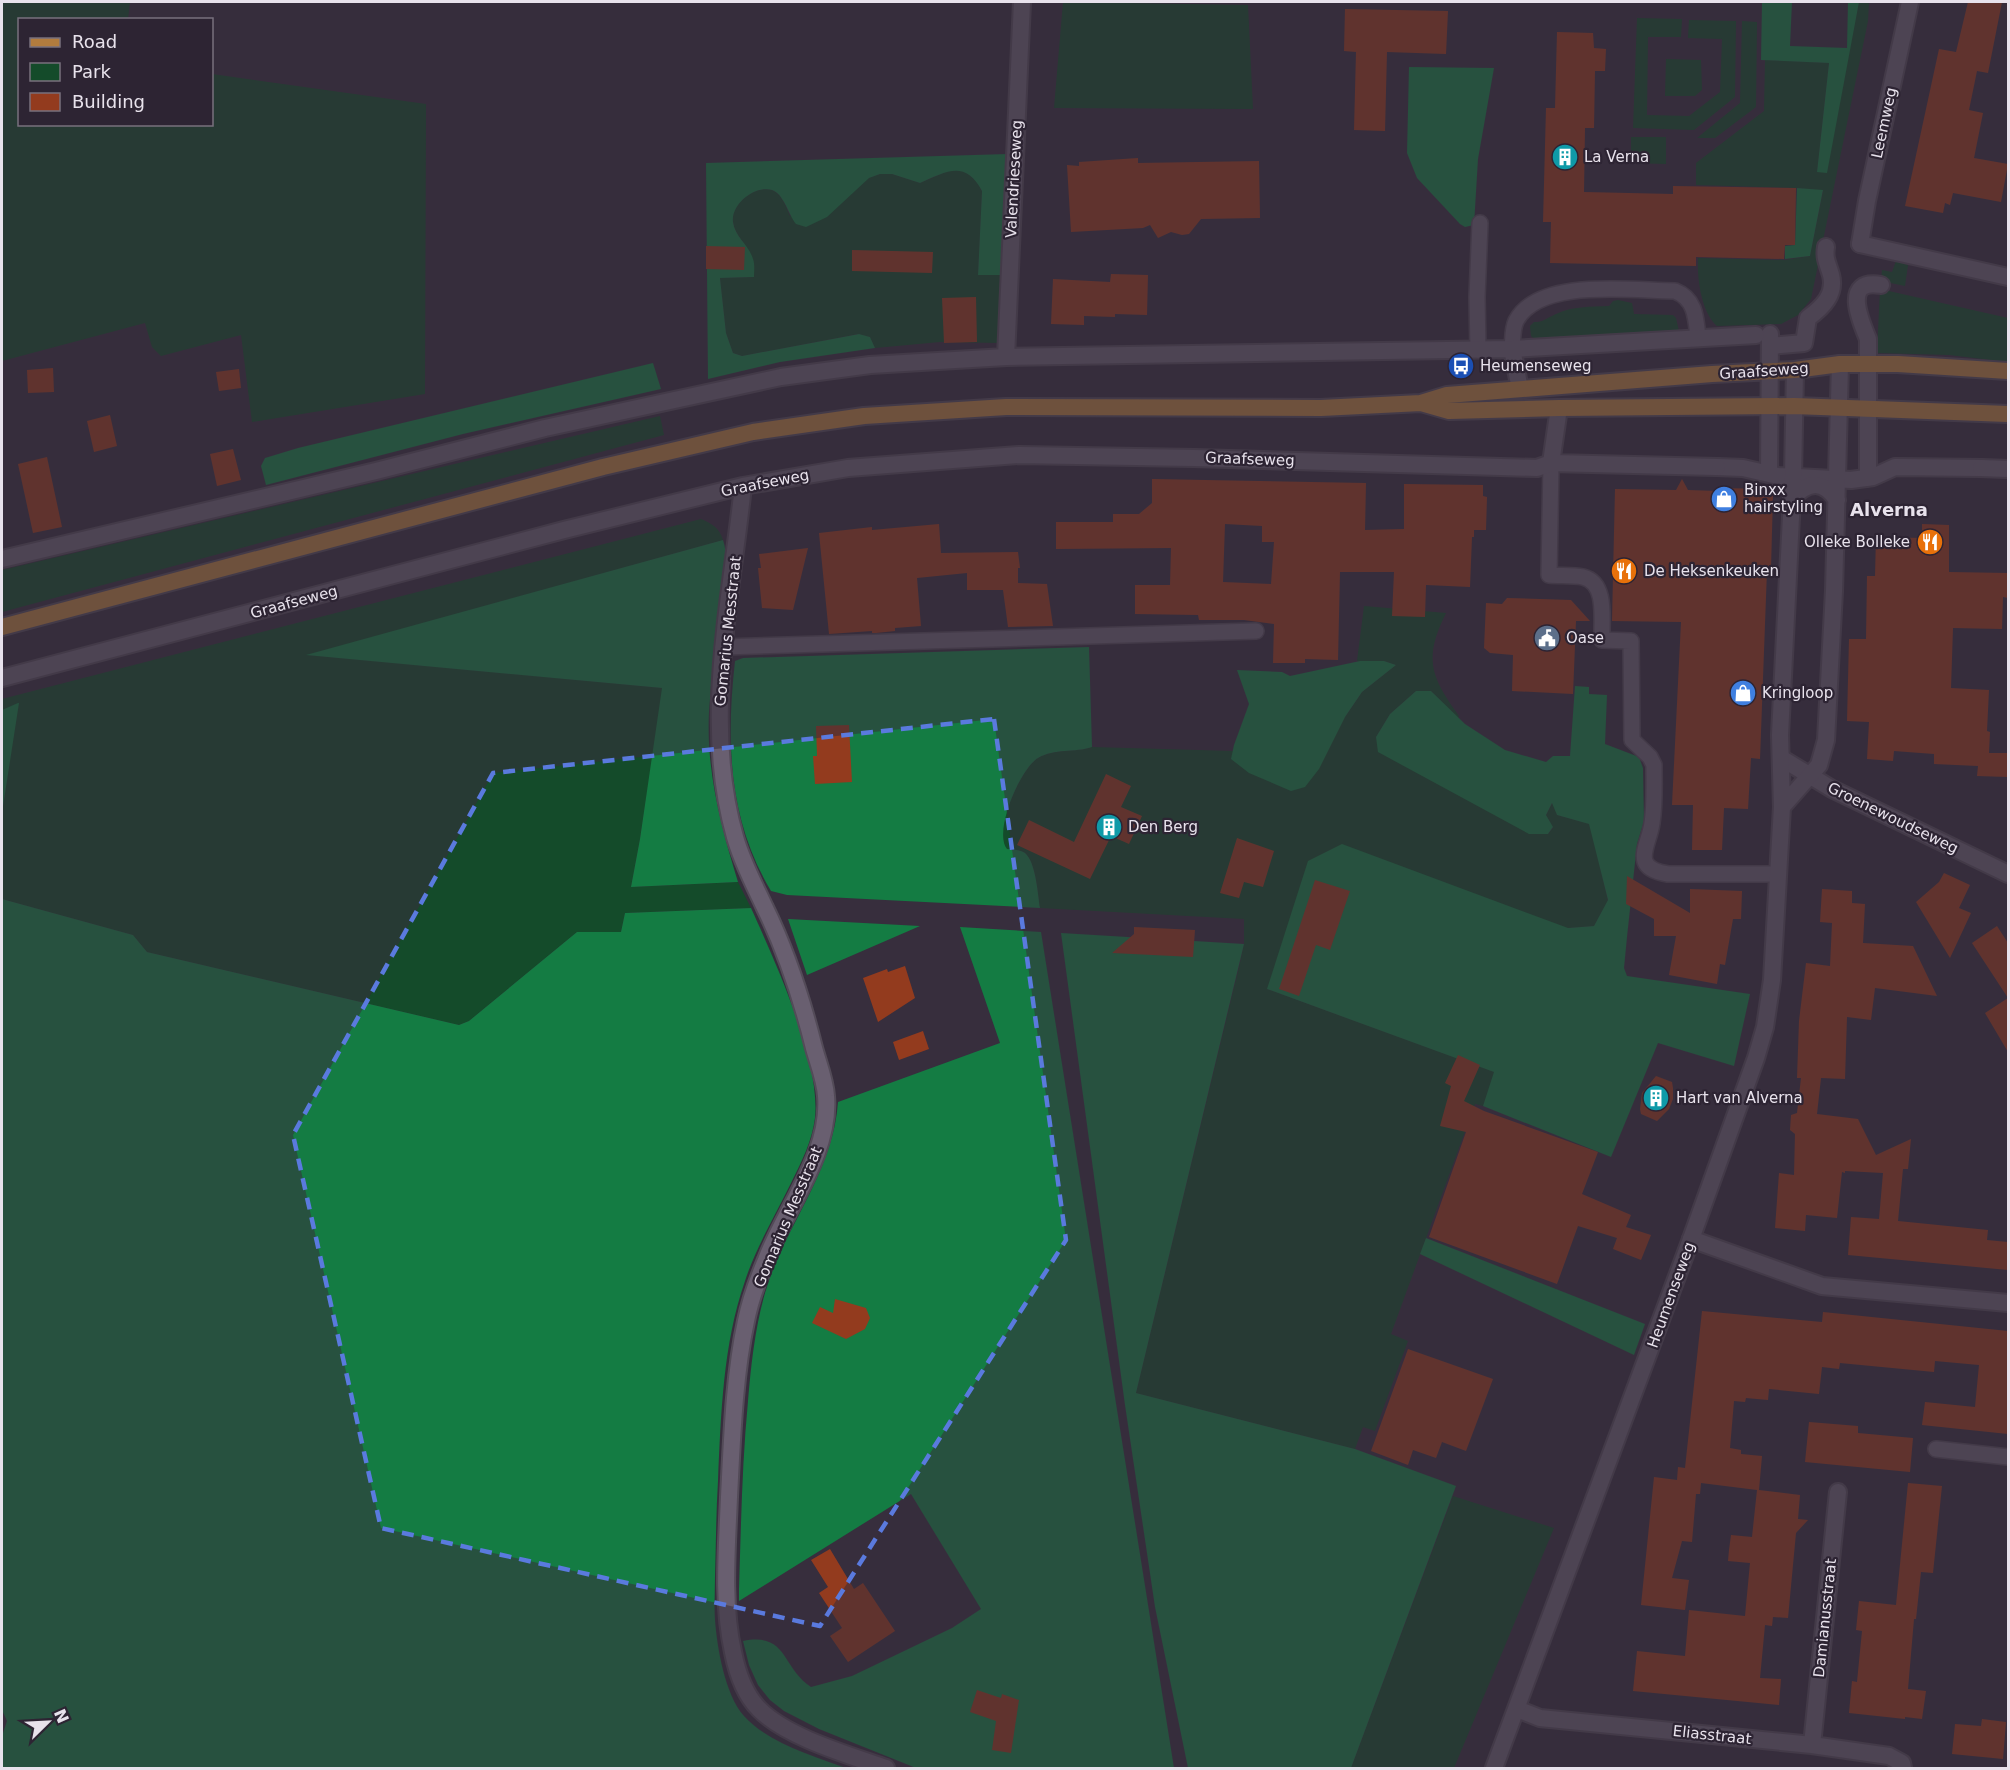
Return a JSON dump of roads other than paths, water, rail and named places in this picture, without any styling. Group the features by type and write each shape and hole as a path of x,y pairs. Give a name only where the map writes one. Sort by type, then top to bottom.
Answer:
{"main road":[{"name":"Graafseweg","path":"2,627 636,459 733,436 812,422 864,416 1005,407 1286,409 1421,403 1447,394 1795,370 1840,364 1898,364 2008,371"},
{"name":"Graafseweg","path":"1421,403 1449,411 1794,406 2008,414"}],"street":[{"name":"Valendrieseweg","path":"1006,357 1022,2"},
{"name":"Leemweg","path":"1910,2 1867,201 1860,244 2008,277"},
{"path":"2,560 364,474 545,428 719,389 781,377 870,365 1006,357 1512,349 1698,338 1765,338 1804,343 1808,318 1830,296 1832,284 1826,264 1826,247"},
{"path":"1868,478 1868,339 1860,322 1856,305 1857,297 1864,286 1870,283 1881,285"},
{"path":"1825,303 1856,305"},
{"path":"1765,338 1769,371 1769,474"},
{"path":"1512,349 1520,389"},
{"path":"1782,807 1819,765 1826,741 1837,500 1840,364"},
{"name":"Heumenseweg","path":"1494,1768 1691,1239 1765,1027 1772,980 1782,807 1780,735 1793,477 1795,370"},
{"path":"1551,463 1559,408"},
{"name":"Graafseweg","path":"2,678 564,530 743,486 848,468 1020,455 1537,468 1551,463 1718,466 1793,477 1837,479 1868,478 1895,467 2008,469"},
{"path":"1792,498 1801,489 1811,485 1822,486 1829,490 1837,500"},
{"name":"Gomarius Messtraat","path":"743,486 723,647 719,724 726,804 735,840 749,878 766,909 801,996 826,1095 826,1122 819,1148 766,1259 746,1320 732,1445 727,1611 732,1651 739,1675 748,1695 760,1711 782,1726 821,1745 886,1768"},
{"name":"Groenewoudseweg","path":"1781,758 1832,789 2008,874"},
{"path":"1691,1239 1822,1286 2008,1304"},
{"name":"Damianusstraat","path":"1812,1745 1838,1492"},
{"name":"Eliasstraat","path":"1517,1709 1540,1718 1812,1745 1889,1756 1902,1763 1903,1768"}],"lane":[{"path":"1478,350 1477,297 1480,223"},
{"path":"1512,349 1516,321 1526,310 1540,299 1555,293 1578,290 1675,291 1691,303 1698,338"},
{"path":"1551,463 1549,575 1582,577 1591,580 1601,596 1602,640 1631,641 1632,740 1650,757 1654,765 1653,821 1644,848 1647,866 1668,874 1778,874"},
{"path":"723,647 1257,631"},
{"path":"1936,1449 2008,1457"}],"place":[{"name":"La Verna","path":"1565,157"},
{"name":"Heumenseweg","path":"1461,366"},
{"name":"Binxx hairstyling","path":"1724,499"},
{"name":"Olleke Bolleke","path":"1930,542"},
{"name":"De Heksenkeuken","path":"1624,571"},
{"name":"Oase","path":"1547,638"},
{"name":"Kringloop","path":"1743,693"},
{"name":"Den Berg","path":"1109,827"},
{"name":"Hart van Alverna","path":"1656,1098"}],"district":[{"name":"Alverna","path":"1889,510"}]}
